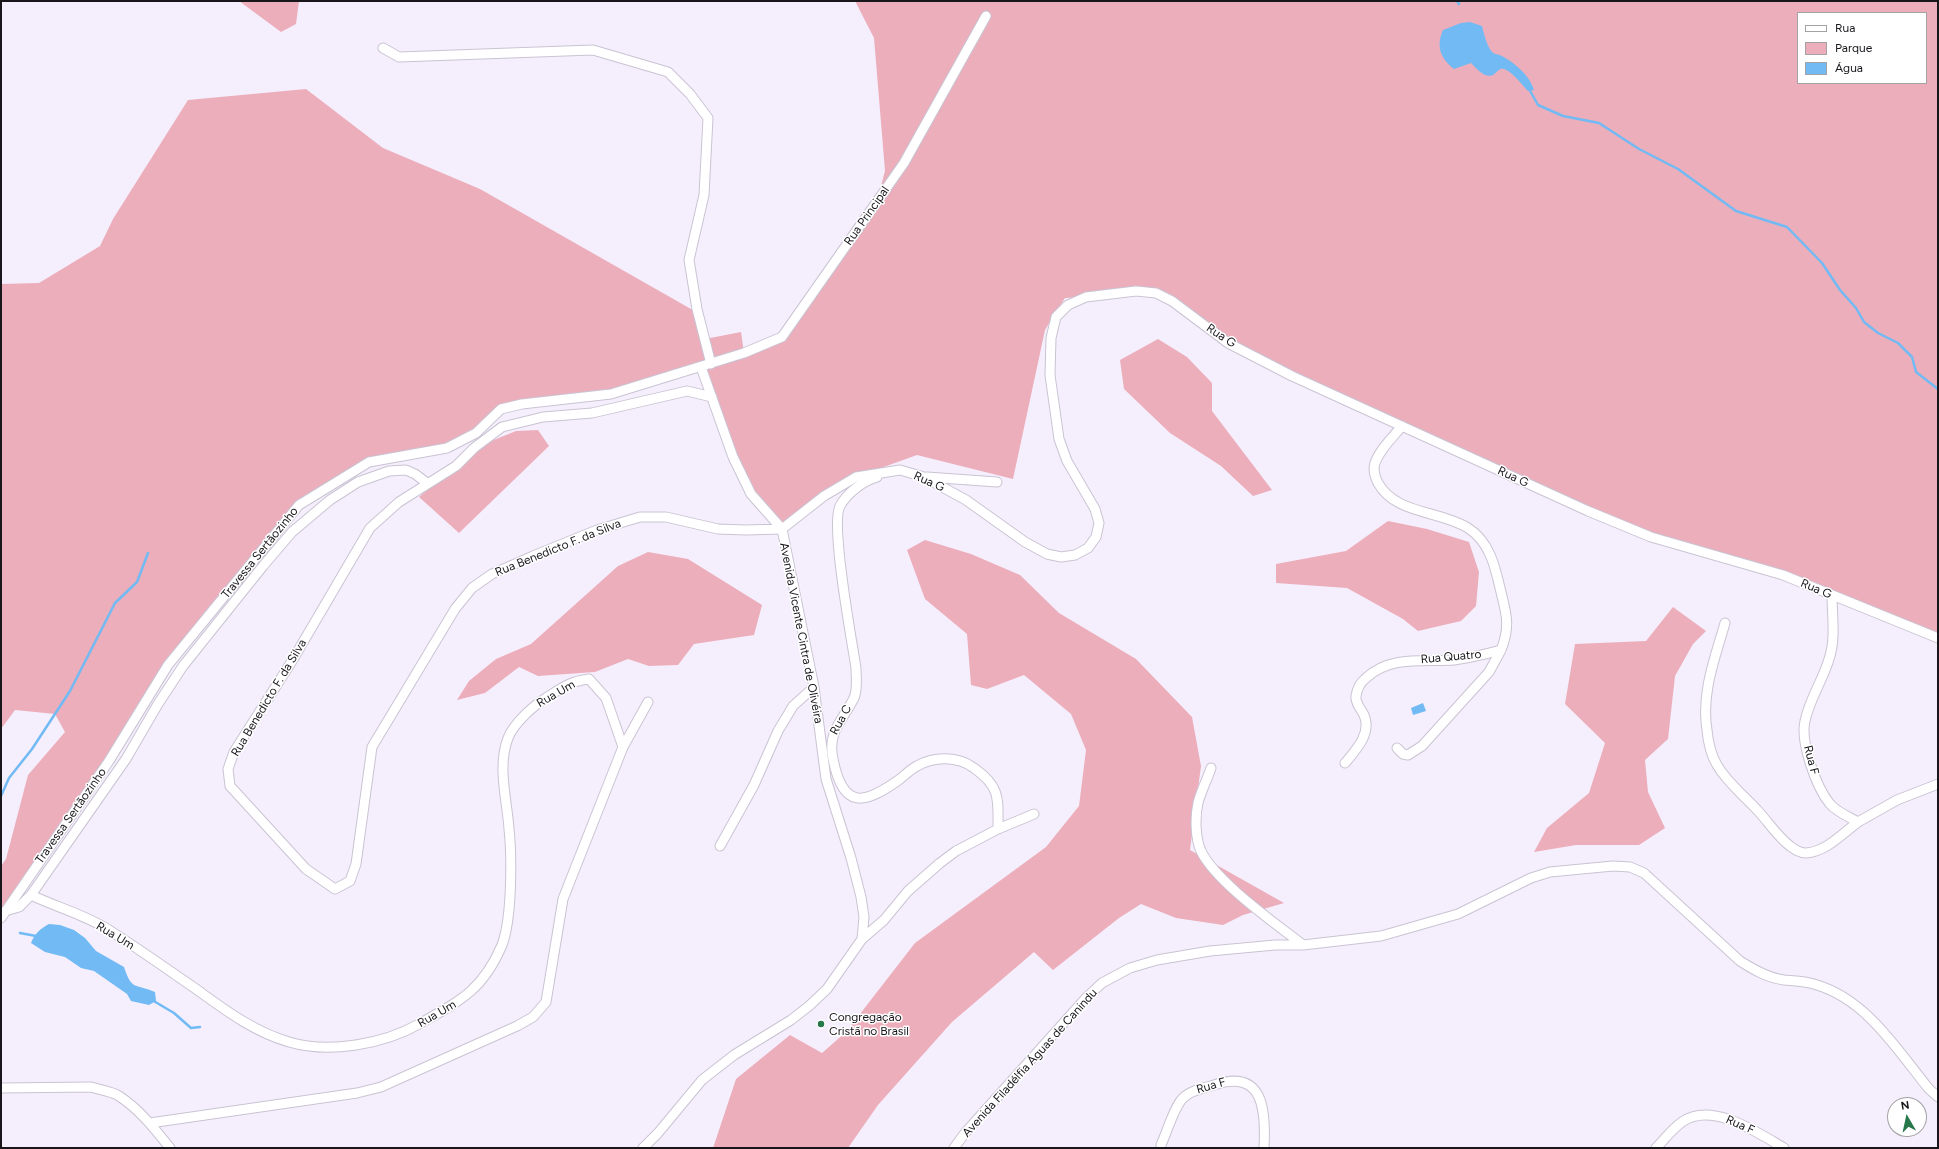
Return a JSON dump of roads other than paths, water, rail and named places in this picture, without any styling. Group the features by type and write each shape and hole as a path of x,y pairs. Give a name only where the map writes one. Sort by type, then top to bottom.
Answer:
{"street":[{"name":"Rua Principal","path":"701,367 744,353 782,337 904,163 986,16"},
{"path":"383,48 399,57 592,50 668,72 690,94 708,118 704,195 689,260 697,310 711,364"},
{"name":"Rua G","path":"782,529 824,496 856,477 900,470 924,477 966,500 1025,542 1047,554 1061,556 1075,555 1088,548 1096,536 1099,523 1095,509 1067,461 1059,439 1050,375 1051,338 1056,317 1068,305 1086,297 1136,291 1156,293 1172,301 1228,343 1292,376 1588,511 1644,534 1783,575 1938,638"},
{"name":"Avenida Vicente Cintra de Olivéira","path":"701,367 733,457 751,494 782,529 814,686 826,779 851,858 861,897 864,917 862,938"},
{"name":"Travessa Sertãozinho","path":"3,914 109,760 168,665 299,505 370,462 447,448 476,433 501,409 522,404 611,394 701,367"},
{"name":"Rua Benedicto F. da Silva","path":"712,397 686,391 592,413 543,417 502,427 474,448 456,466 426,483 398,502 370,528 292,661 234,752 228,769 230,786 243,802 306,869 335,889 350,881 356,864 372,747 456,609 472,588 492,574 533,556 597,530 640,516 666,517 718,529 782,529"},
{"path":"1397,748 1403,754 1408,755 1422,746 1489,672 1501,650 1506,636 1508,622 1494,565 1486,547 1469,528 1456,522 1409,508 1393,499 1381,488 1374,477 1375,463 1402,426"},
{"path":"3,914 19,907 30,894 126,759 158,704 183,666 292,532 330,500 358,482 388,471 406,470 416,474 426,483"},
{"name":"Rua C","path":"900,470 870,479 851,492 840,506 836,517 857,684 854,696 831,738 832,758 839,782 849,795 857,798 869,798 883,791 916,766 932,760 950,758 968,764 992,783 997,800 998,829"},
{"path":"924,477 997,482"},
{"name":"Rua F","path":"1832,595 1833,638 1831,651 1807,714 1804,735 1811,769 1823,794 1830,804 1858,822"},
{"path":"1726,623 1708,683 1705,708 1711,750 1716,764 1733,787 1758,811 1790,846 1801,853 1813,852 1827,846 1858,822 1897,800 1938,784"},
{"name":"Rua Quatro","path":"1345,763 1365,734 1367,726 1356,697 1358,688 1373,671 1385,665 1401,662 1463,659 1501,650"},
{"name":"Rua Um","path":"30,894 107,929 236,1017 262,1032 290,1043 314,1047 334,1047 379,1041 410,1029 464,998 481,982 502,944 506,927 510,872 510,829 503,770 504,750 509,736 532,707 576,680 589,679 606,698 623,747"},
{"path":"720,846 754,785 778,731 793,706 814,686"},
{"path":"150,1123 357,1093 381,1087 517,1026 533,1017 546,1002 563,899 623,747 648,702"},
{"path":"1211,768 1198,803 1196,826 1201,850 1214,870 1252,904 1303,945"},
{"path":"643,1148 658,1133 702,1080 734,1055 791,1020 809,1006 831,983 862,938 884,920 908,891 940,863 956,851 998,829 1034,814"},
{"name":"Avenida Filadélfia Águas de Canindu","path":"954,1148 965,1133 1086,998 1102,983 1130,968 1157,960 1210,951 1275,945 1303,945 1366,938 1395,932 1458,914 1531,878 1550,872 1613,866 1630,868 1644,873 1740,962 1753,970 1775,978 1818,985 1846,998 1863,1011 1929,1089 1938,1097"},
{"name":"Rua F","path":"1161,1145 1180,1101 1187,1094 1216,1084 1234,1080 1240,1081 1251,1087 1260,1099 1264,1113 1264,1148"},
{"path":"1,1088 91,1088 118,1096 150,1123 170,1148"},
{"name":"Rua F","path":"1656,1148 1682,1121 1693,1117 1709,1115 1727,1118 1741,1124 1784,1148"}],"water":[{"path":"1470,22 1482,26 1486,40 1493,53 1507,59 1517,66 1526,75 1534,90 1528,91 1514,75 1504,69 1500,69 1493,75 1487,76 1471,63 1454,69 1445,61 1440,46 1443,30 1461,23"},
{"path":"1423,703 1426,711 1413,715 1411,708"},
{"path":"49,924 60,925 74,930 85,938 96,951 124,967 129,980 132,983 155,992 156,1001 149,1005 131,1001 127,994 94,971 81,968 65,957 45,952 31,943 38,932"}],"waterway":[{"path":"1529,89 1538,105 1563,116 1599,123 1639,149 1678,169 1736,211 1787,227 1822,263 1840,290 1856,308 1864,322 1878,333 1898,343 1912,357 1916,372 1938,389"},
{"path":"1,796 9,778 32,749 70,691 115,603 137,582 148,553"},
{"path":"20,933 36,936"},
{"path":"152,1000 174,1013 191,1028 200,1027"}],"place":[{"name":"Congregação Cristã no Brasil","path":"821,1024"}]}
